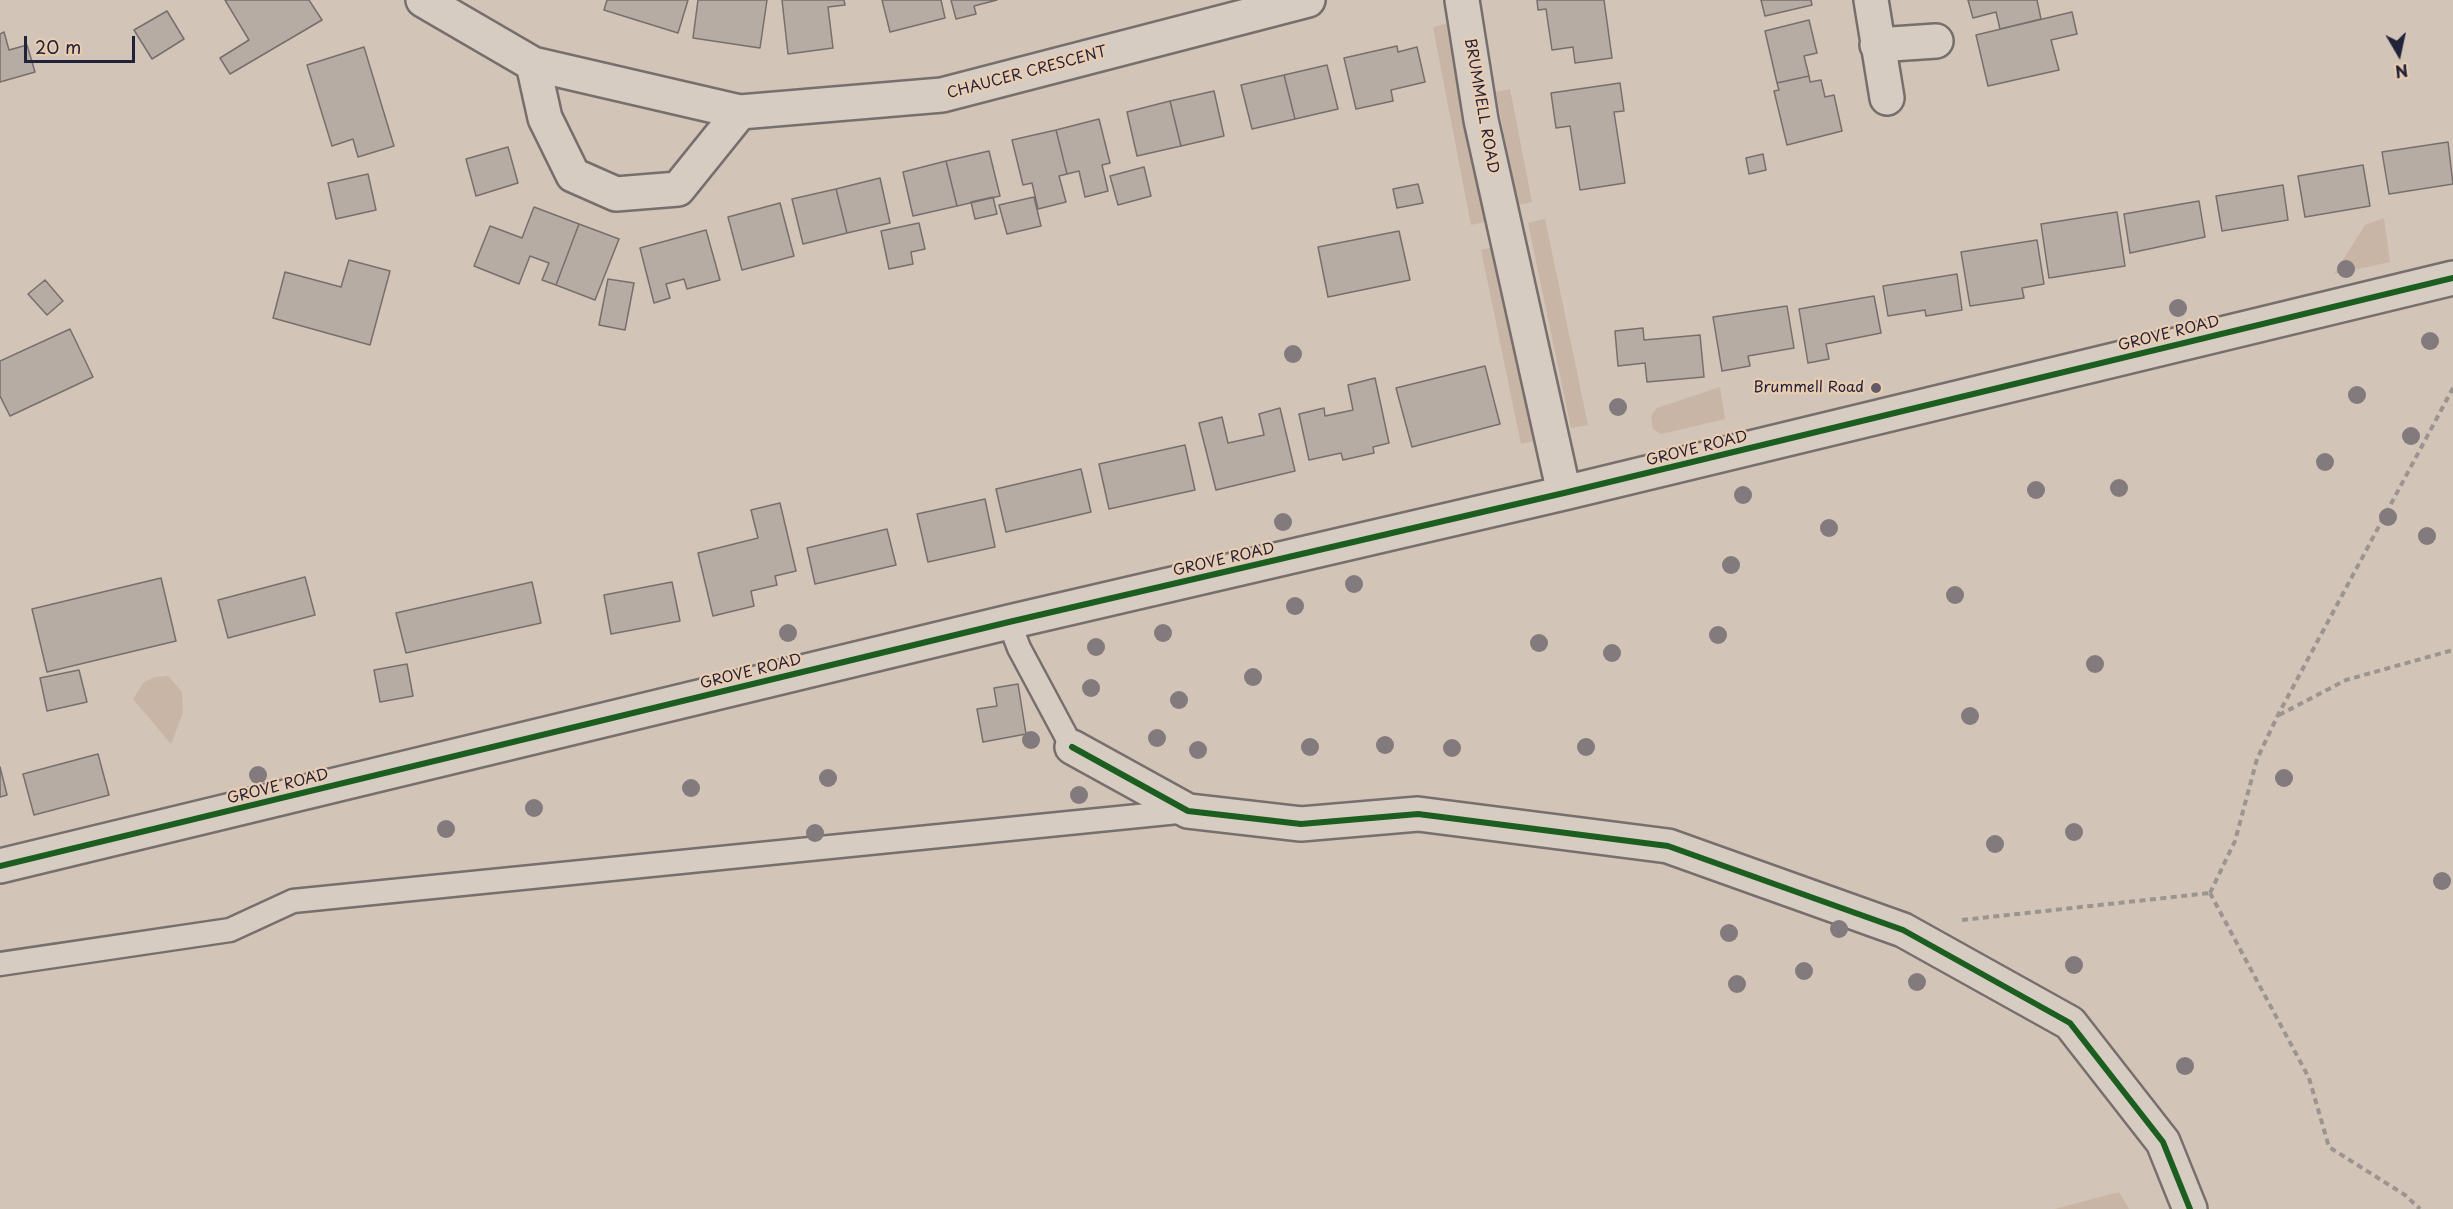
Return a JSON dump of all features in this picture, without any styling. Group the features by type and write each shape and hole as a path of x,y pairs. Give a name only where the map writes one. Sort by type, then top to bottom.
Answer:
{"street":[{"name":"CHAUCER CRESCENT","path":"423,0 533,64 740,112 942,96 1308,0"},
{"name":"BRUMMELL ROAD","path":"1462,0 1481,120 1564,493"},
{"path":"1871,0 1887,98"},
{"path":"1877,45 1936,41"},
{"path":"533,64 545,118 573,175 616,194 678,189 740,112"},
{"name":"GROVE ROAD","path":"0,866 1009,622 1564,493 2453,278"},
{"path":"1072,747 1188,811 1301,824 1418,814 1668,846 1892,926 2070,1023 2163,1143 2190,1209"}],"lane":[{"path":"1009,622 1019,648 1072,747"},
{"path":"0,964 230,930 293,901 1188,811"}],"path":[{"path":"2210,893 2235,841 2257,759 2278,715 2453,388"},
{"path":"2278,715 2346,680 2453,650"},
{"path":"1950,920 2210,893"},
{"path":"2210,893 2309,1078 2329,1147 2404,1195 2420,1209"}],"shaded area":[{"path":"1446,24 1485,222 1471,225 1433,27"},
{"path":"1510,89 1532,202 1518,205 1496,92"},
{"path":"2384,218 2390,262 2334,274 2365,225"},
{"path":"1545,219 1588,425 1571,428 1528,223"},
{"path":"1499,246 1540,440 1521,444 1481,250"},
{"path":"1720,387 1725,419 1661,434 1653,429 1651,416 1657,408"},
{"path":"168,676 182,692 183,712 171,744 133,699 144,682 155,677"},
{"path":"2119,1192 2129,1209 2055,1209"}],"building":[{"path":"225,0 309,0 322,20 230,74 220,58 249,40"},
{"path":"607,0 688,0 678,33 604,10"},
{"path":"698,0 767,0 760,48 693,38"},
{"path":"782,0 844,0 845,5 828,7 833,48 788,54"},
{"path":"882,0 941,0 945,18 890,32"},
{"path":"951,0 997,0 974,6 976,14 956,19"},
{"path":"1537,0 1604,0 1612,58 1575,63 1573,47 1552,50 1546,9 1538,10"},
{"path":"1761,0 1811,0 1812,5 1765,16"},
{"path":"1968,0 2037,0 2041,19 2000,29 1996,12 1973,18"},
{"path":"167,11 184,39 152,59 134,30"},
{"path":"2072,12 2077,34 2051,40 2059,70 1988,86 1976,35"},
{"path":"1809,20 1817,53 1804,56 1809,76 1777,83 1765,31"},
{"path":"4,32 9,50 27,45 35,72 0,82 0,34"},
{"path":"1397,46 1398,52 1417,47 1425,82 1391,90 1393,101 1356,109 1344,58"},
{"path":"364,47 394,146 358,157 353,139 332,146 307,65"},
{"path":"1327,65 1338,109 1295,119 1284,75"},
{"path":"1284,75 1295,119 1252,129 1241,85"},
{"path":"1809,76 1810,82 1821,80 1825,97 1834,95 1842,131 1787,145 1774,91 1779,90 1777,83"},
{"path":"1620,83 1624,111 1614,112 1625,183 1580,190 1570,126 1556,128 1551,93"},
{"path":"1214,91 1224,136 1181,146 1170,101"},
{"path":"1170,101 1181,146 1137,156 1127,112"},
{"path":"1099,119 1110,163 1102,165 1108,191 1085,197 1079,171 1067,174 1056,130"},
{"path":"1056,130 1067,174 1059,176 1066,202 1038,209 1032,183 1023,185 1012,140"},
{"path":"2448,142 2453,184 2389,194 2382,152"},
{"path":"508,147 518,183 476,196 466,159"},
{"path":"989,151 1000,196 957,206 946,161"},
{"path":"1763,154 1766,170 1749,174 1746,158"},
{"path":"946,161 957,206 913,216 903,172"},
{"path":"2363,165 2370,206 2305,217 2298,176"},
{"path":"1144,167 1151,196 1118,205 1110,176"},
{"path":"368,174 376,210 336,219 328,183"},
{"path":"880,178 890,223 847,233 836,189"},
{"path":"1418,184 1423,203 1397,208 1393,189"},
{"path":"2283,185 2288,220 2222,231 2216,196"},
{"path":"836,189 847,233 803,244 792,199"},
{"path":"993,197 997,214 975,219 971,202"},
{"path":"1034,197 1041,226 1007,234 999,205"},
{"path":"2199,201 2205,237 2130,253 2124,214"},
{"path":"780,203 794,256 742,270 728,217"},
{"path":"534,207 579,224 556,285 542,280 549,263 530,256 519,284 474,266 490,226 522,238"},
{"path":"2117,212 2125,266 2049,278 2041,224"},
{"path":"919,223 925,249 911,252 913,264 889,269 881,231"},
{"path":"579,224 619,239 595,300 556,285"},
{"path":"706,230 720,280 687,289 684,279 666,284 670,298 654,303 640,248"},
{"path":"1399,231 1410,280 1328,297 1318,247"},
{"path":"2037,240 2044,284 2022,288 2024,298 1970,306 1961,252"},
{"path":"349,260 390,271 370,345 273,318 285,272 341,287"},
{"path":"1957,274 1962,310 1926,316 1925,310 1888,316 1883,286"},
{"path":"608,279 634,283 625,330 599,325"},
{"path":"45,280 63,301 47,315 28,294"},
{"path":"1874,296 1881,333 1826,344 1829,359 1808,363 1799,309"},
{"path":"1787,306 1794,348 1748,356 1750,366 1722,371 1713,317"},
{"path":"1643,328 1644,340 1700,335 1704,377 1647,382 1645,363 1618,366 1615,331"},
{"path":"70,329 93,377 10,416 0,396 0,361"},
{"path":"1485,366 1500,424 1412,447 1396,388"},
{"path":"1375,378 1389,443 1373,447 1374,453 1343,460 1341,453 1309,460 1299,414 1324,408 1325,416 1353,410 1348,385"},
{"path":"1280,408 1295,471 1216,490 1199,423 1222,417 1228,443 1264,435 1259,414"},
{"path":"1185,445 1195,490 1109,509 1099,464"},
{"path":"1081,469 1091,512 1006,532 996,489"},
{"path":"985,499 995,547 928,562 917,514"},
{"path":"780,503 796,571 775,576 777,585 751,591 754,606 713,616 698,553 758,538 751,510"},
{"path":"887,529 896,565 815,584 807,548"},
{"path":"305,577 315,615 228,638 218,600"},
{"path":"161,578 176,641 47,672 32,609"},
{"path":"532,582 541,623 406,653 396,613"},
{"path":"672,582 680,621 611,634 604,595"},
{"path":"407,664 413,696 380,702 374,670"},
{"path":"79,670 87,702 47,711 40,678"},
{"path":"1018,684 1026,734 983,742 977,709 997,706 994,688"},
{"path":"98,754 109,795 34,815 23,774"},
{"path":"0,767 7,795 0,797"}],"cycle path":[{"path":"0,866 1009,622 1564,493 2453,278"},
{"path":"1072,747 1188,811 1301,824 1418,814 1668,846 1903,930 2070,1023 2163,1142 2190,1209"}],"place":[{"name":"Brummell Road","path":"1876,388"}]}
